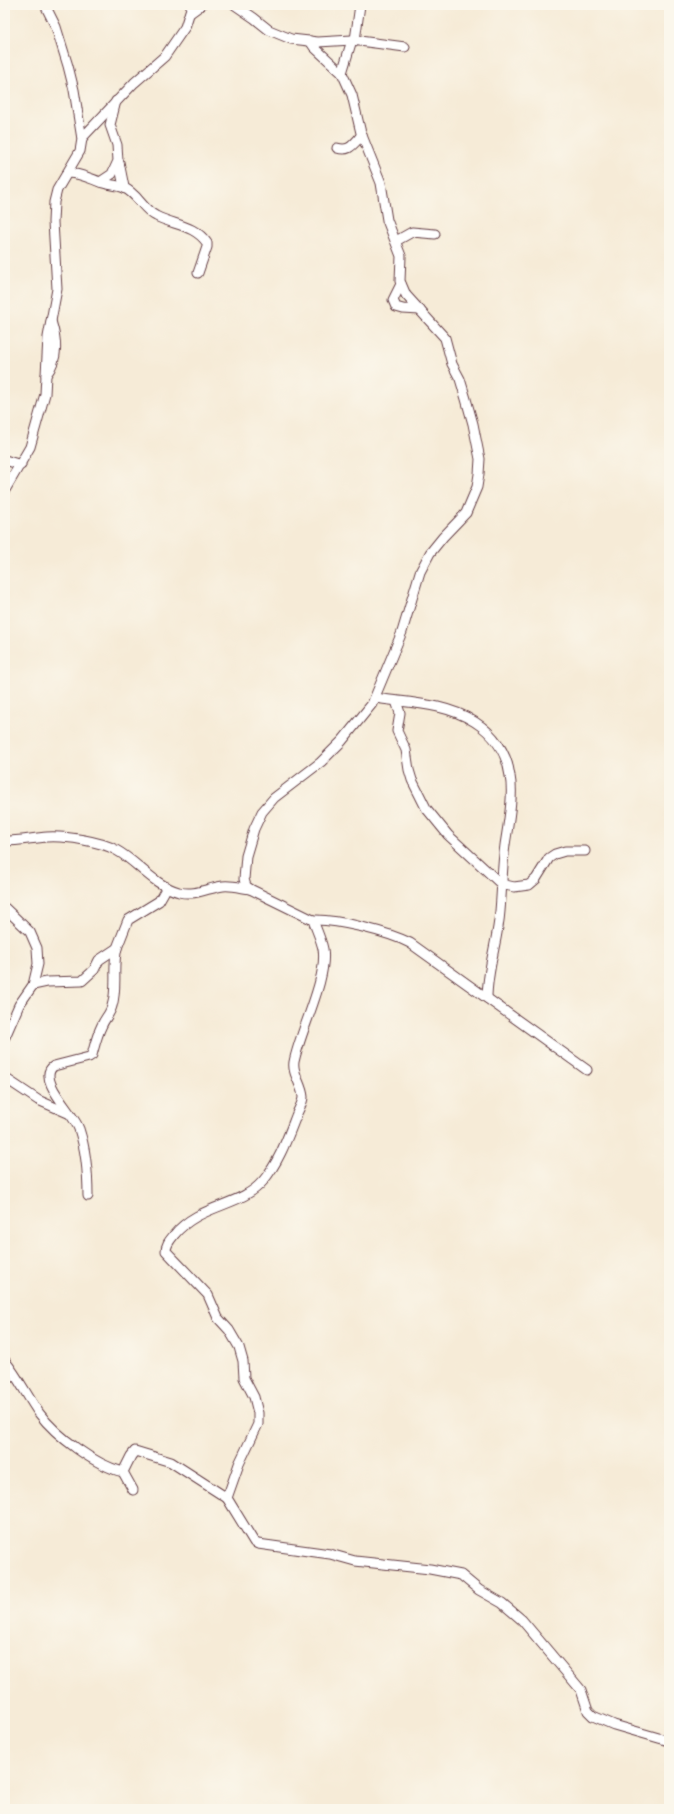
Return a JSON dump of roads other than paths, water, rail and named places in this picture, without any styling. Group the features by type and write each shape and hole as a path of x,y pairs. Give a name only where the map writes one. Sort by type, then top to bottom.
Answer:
{"street":[{"path":"5,490 21,465 30,447 45,394 47,347 57,288 53,206 57,190 80,151 82,138 74,90 68,66 56,27 45,5"},
{"path":"82,138 134,83 165,56 185,28 191,9 201,5"},
{"path":"235,5 269,30 291,39 310,41 354,40 405,47"},
{"path":"342,73 354,40 360,5"},
{"path":"310,41 318,51 342,73 352,95 362,135 381,183 387,220 401,256 401,284 406,295 445,338 452,364 460,379 478,445 480,459 479,474 477,487 466,513 430,553 420,572 402,632 376,698 346,736 321,762 274,798 262,812 254,829 246,856 244,879 246,886 250,889 313,920 341,923 402,939 419,949 588,1070"},
{"path":"116,101 110,125 117,145 124,188"},
{"path":"337,148 345,150 350,148 362,135"},
{"path":"100,182 115,170 118,158"},
{"path":"68,173 78,174 100,182 124,188 148,212 156,217 191,229 204,238 207,242 207,247 198,273"},
{"path":"396,241 412,232 435,234"},
{"path":"401,284 394,296 394,304 396,307 420,310"},
{"path":"5,460 21,465"},
{"path":"376,698 439,707 456,712 484,728 499,745 507,761 511,777 511,793 500,884 500,912 493,952 488,998"},
{"path":"396,701 400,713 397,731 406,750 412,780 426,808 448,836 500,884 514,887 529,885 536,879 550,858 555,854 565,851 585,851"},
{"path":"5,841 57,837 104,845 116,849 166,887 193,894 226,886 250,889"},
{"path":"88,1196 87,1161 79,1129 73,1116 56,1096 48,1073 54,1066 89,1058 92,1054 101,1026 112,1007 116,978 114,957 128,920 159,901 166,887"},
{"path":"5,908 30,932 37,948 38,964 33,985 19,1005 5,1037"},
{"path":"227,1498 239,1464 258,1424 258,1413 254,1397 244,1378 243,1361 239,1347 229,1330 218,1318 208,1295 172,1258 166,1250 166,1247 176,1233 194,1217 250,1192 259,1185 267,1176 286,1144 303,1099 302,1088 294,1072 294,1064 302,1033 321,976 323,949 313,920"},
{"path":"33,985 47,982 82,981 94,970 99,960 117,948"},
{"path":"5,1078 38,1100 73,1116"},
{"path":"5,1361 38,1411 53,1428 95,1460 123,1472 132,1490"},
{"path":"123,1472 135,1451 171,1462 227,1498 254,1542 258,1544 330,1554 355,1560 430,1569 466,1578 479,1590 499,1600 522,1620 581,1690 588,1711 593,1716 614,1725 669,1741"}]}
